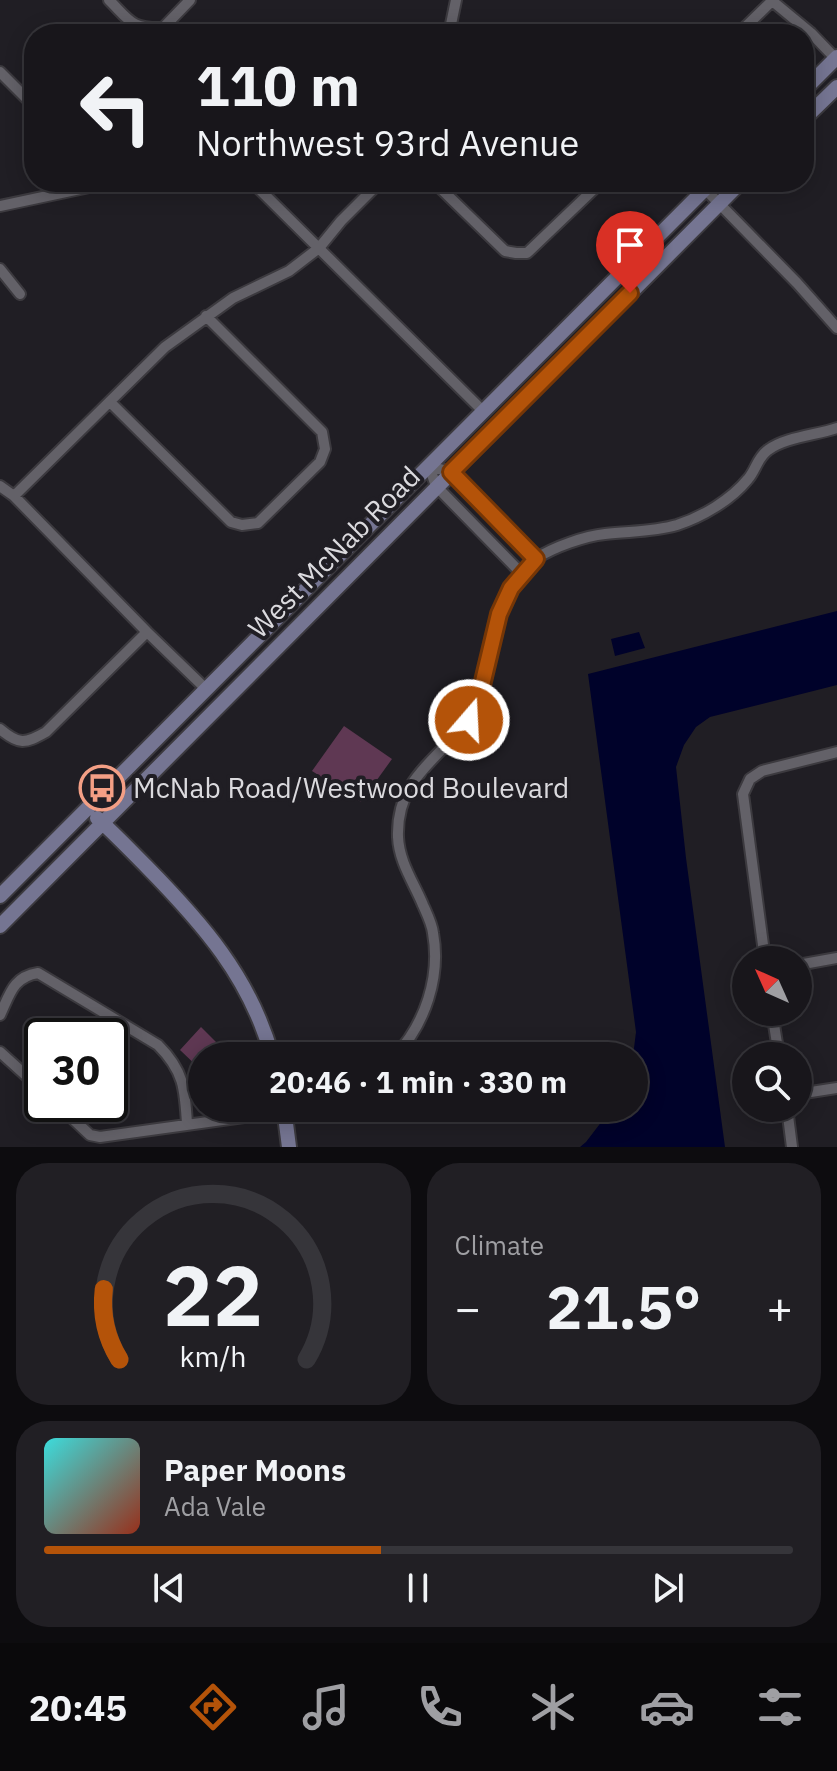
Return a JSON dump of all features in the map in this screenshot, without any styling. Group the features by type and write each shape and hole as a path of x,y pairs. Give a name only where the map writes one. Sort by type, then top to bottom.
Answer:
{"main road":[{"path":"814,80 836,59"},
{"path":"814,109 837,87"},
{"name":"West McNab Road","path":"0,896 702,192"},
{"name":"West McNab Road","path":"0,926 731,192"},
{"path":"87,809 186,907 224,954 249,996 268,1042"},
{"path":"286,1122 289,1147"}],"street":[{"path":"109,0 133,24"},
{"path":"167,24 190,0"},
{"path":"451,24 456,0"},
{"path":"748,24 772,1 800,24"},
{"path":"814,36 836,59"},
{"path":"0,72 24,96"},
{"path":"0,206 46,192"},
{"path":"262,192 483,411"},
{"path":"14,496 165,347 233,298 289,271 319,248 370,192"},
{"path":"444,192 505,251 516,253 527,253 591,192"},
{"path":"712,192 837,328"},
{"path":"0,269 20,294"},
{"path":"110,402 231,522 242,525 258,523 320,462 325,449 322,432 206,316"},
{"path":"407,1042 420,1021 432,990 435,961 433,931 403,861 398,840 399,819 405,796 418,773 469,720 479,698 499,614 511,588 536,559 577,540 679,524 713,508 750,478 757,462 769,449 837,428"},
{"path":"429,466 451,472 536,559"},
{"path":"429,466 436,486 522,574"},
{"path":"0,486 14,496 206,689"},
{"path":"0,729 17,741 29,742 46,732 147,632"},
{"path":"763,946 743,794 750,779 762,771 837,752"},
{"path":"812,962 837,958"},
{"path":"0,1015 17,982 26,975 38,973 158,1045 177,1069 184,1087 187,1124"},
{"path":"0,1052 24,1074"},
{"path":"812,1092 837,1088"},
{"path":"76,1122 90,1135 100,1137 203,1122"},
{"path":"789,1122 792,1147"}],"shaded area":[{"path":"344,726 392,759 361,802 312,771"},
{"path":"201,1027 216,1042 188,1042 188,1058 180,1050"}],"water":[{"path":"837,611 837,685 710,717 696,727 684,745 676,767 725,1147 580,1147 601,1122 648,1122 648,1042 635,1042 636,1032 588,674"},
{"path":"639,632 645,648 615,656 611,639"}],"place":[{"name":"McNab Road/Westwood Boulevard","path":"102,788"}],"route":[{"path":"469,720 479,698 499,614 511,588 536,559 451,472 630,293"}]}
